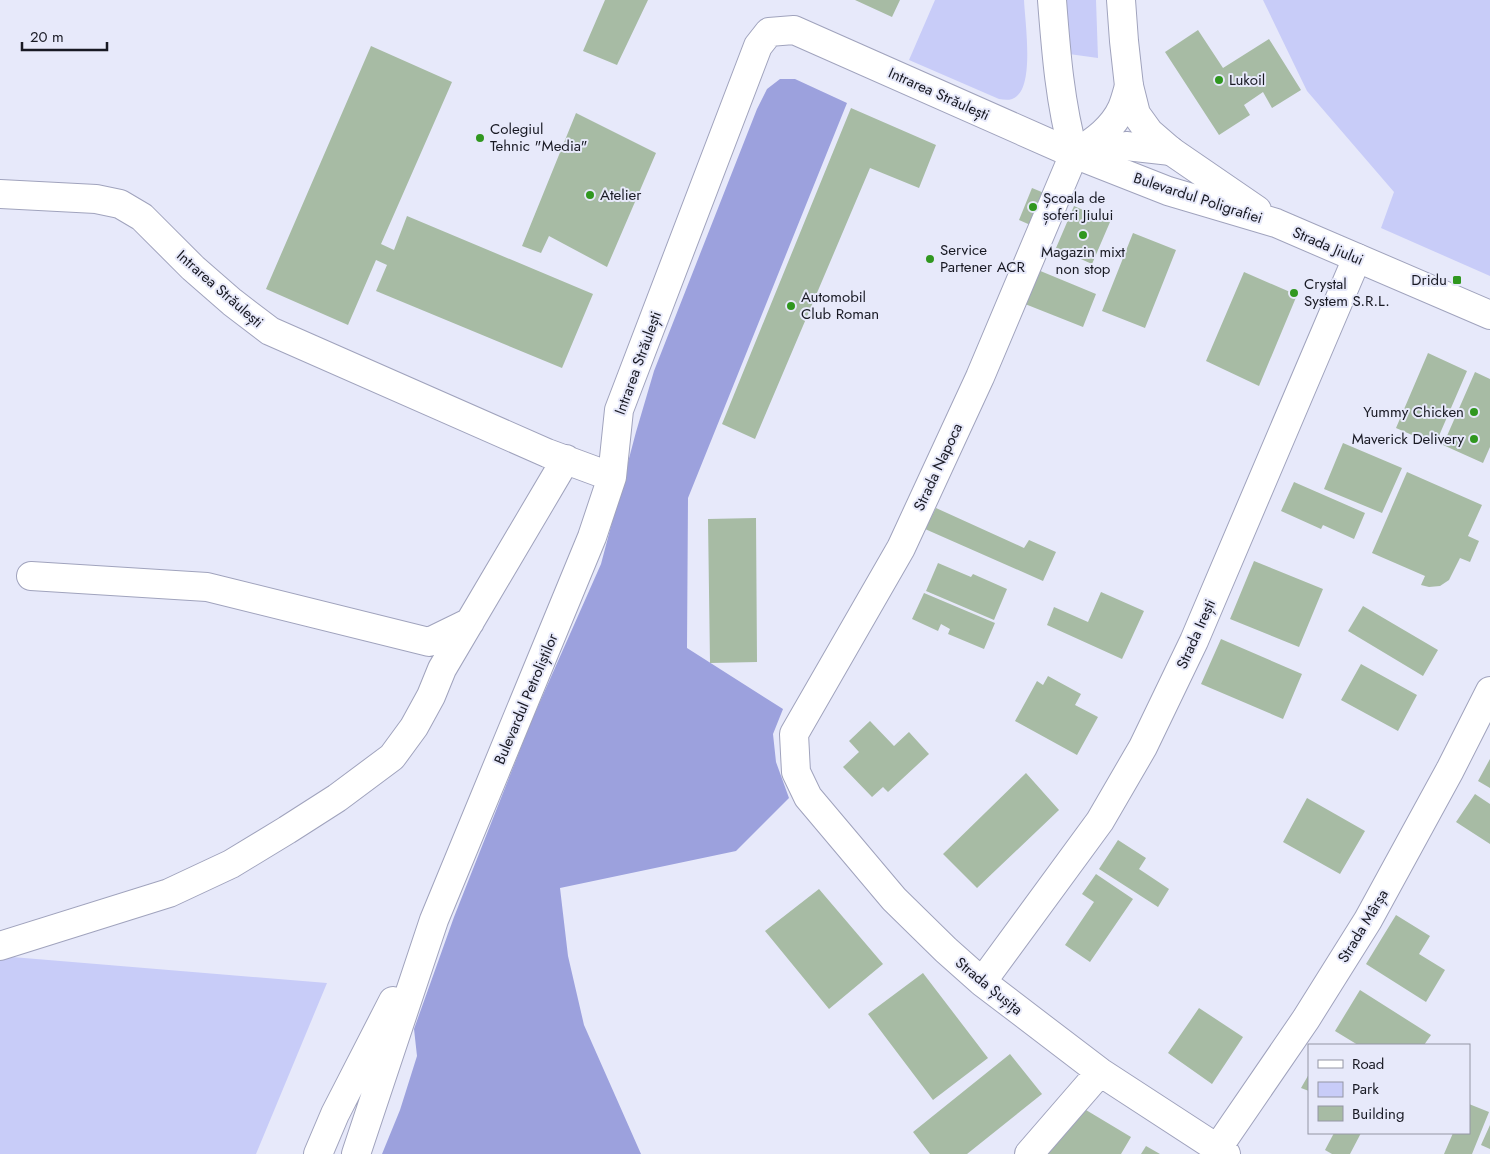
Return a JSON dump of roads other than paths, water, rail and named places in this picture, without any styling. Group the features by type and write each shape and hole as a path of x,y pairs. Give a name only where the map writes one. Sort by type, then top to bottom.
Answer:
{"street":[{"path":"1052,0 1064,117 1074,154"},
{"name":"Bulevardul Poligrafiei","path":"1121,0 1129,86 1136,114 1149,132 1170,151 1276,224"},
{"name":"Intrarea Străulești","path":"0,194 96,199 120,204 142,217 193,268 232,302 270,331 547,453 612,477 619,410 758,46 769,32 794,30 1074,154"},
{"path":"1074,154 1094,141 1110,127 1122,109 1129,86"},
{"path":"1074,154 1126,146 1170,151"},
{"name":"Bulevardul Poligrafiei","path":"1074,154 1168,192 1276,224"},
{"name":"Strada Napoca","path":"796,772 794,734 900,548 980,377 1074,154"},
{"name":"Strada Jiului","path":"1276,224 1490,315"},
{"name":"Strada Irești","path":"982,982 1100,821 1143,747 1194,640 1357,258"},
{"path":"0,946 169,893 231,864 337,798 392,757 414,727 431,696 442,669 566,459"},
{"name":"Bulevardul Petroliștilor","path":"356,1154 434,920 564,609 592,537 612,477"},
{"path":"31,576 207,587 429,642 470,622"},
{"name":"Strada Mârșa","path":"1221,1152 1368,920 1450,770 1490,691"},
{"name":"Strada Șușița","path":"796,772 808,797 894,899 946,950 982,982 1100,1072 1221,1152"},
{"name":"Bulevardul Petroliștilor","path":"318,1154 335,1114 434,920"},
{"path":"1029,1154 1100,1072"}],"place":[{"name":"Lukoil","path":"1219,80"},
{"name":"Colegiul Tehnic \"Media\"","path":"480,138"},
{"name":"Atelier","path":"590,195"},
{"name":"Școala de șoferi Jiului","path":"1033,207"},
{"name":"Magazin mixt non stop","path":"1083,235"},
{"name":"Service Partener ACR","path":"930,259"},
{"name":"Dridu","path":"1457,280"},
{"name":"Crystal System S.R.L.","path":"1294,293"},
{"name":"Automobil Club Roman","path":"791,306"},
{"name":"Yummy Chicken","path":"1474,412"},
{"name":"Maverick Delivery","path":"1474,439"}]}
